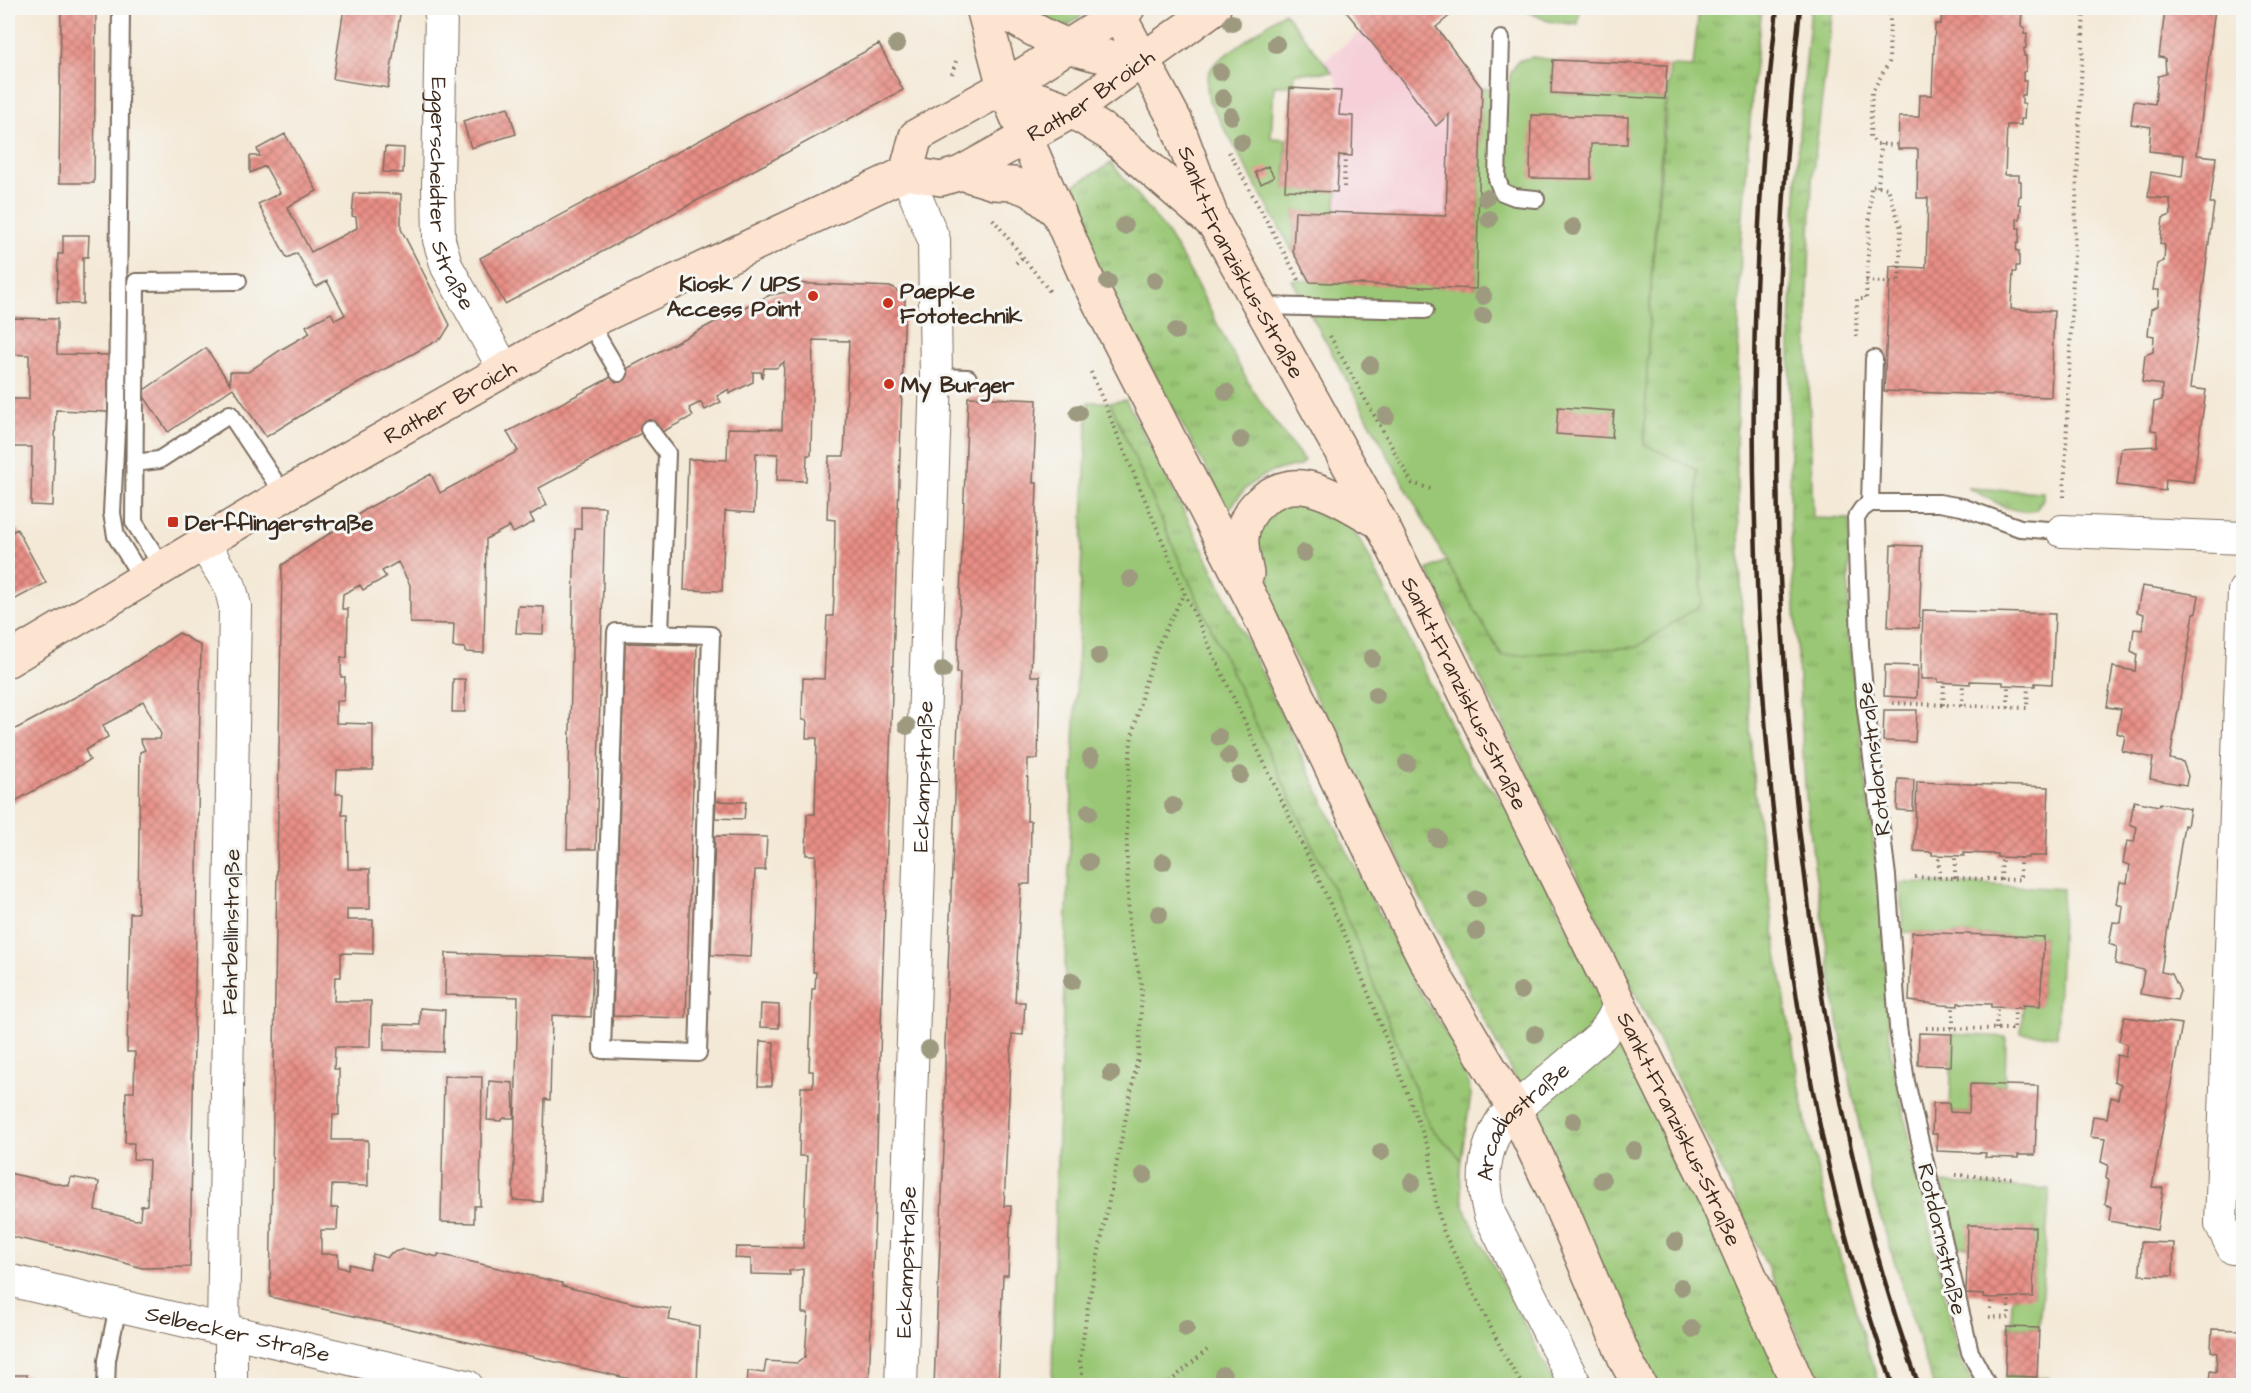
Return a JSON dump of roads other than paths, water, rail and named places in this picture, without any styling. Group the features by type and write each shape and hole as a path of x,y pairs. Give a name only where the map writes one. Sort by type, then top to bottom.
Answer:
{"main road":[{"path":"983,8 1004,87 1087,279 1252,600 1386,883 1426,961 1515,1110 1557,1198 1626,1360 1640,1386"},
{"path":"998,8 1023,24 1068,47 1114,59 1144,59"},
{"name":"Rather Broich","path":"8,660 284,495 588,322 906,173 941,179 961,173 1072,111 1214,8"},
{"path":"906,173 916,136 1004,87 1121,10"},
{"name":"Sankt-Franziskus-Straße","path":"1121,10 1176,122 1214,223 1381,523 1713,1193 1798,1386"},
{"path":"1004,87 1072,111 1111,135 1214,223"},
{"name":"Rather Broich","path":"961,173 994,183 1013,184 1031,190 1059,213"},
{"path":"1252,600 1242,537 1245,522 1254,507 1272,493 1287,487 1304,487 1336,499 1381,523"}],"street":[{"name":"Eggerscheidter Straße","path":"441,8 439,240 447,267 504,369"},
{"name":"Eckampstraße","path":"901,1386 936,377 934,240 906,173"},
{"path":"2062,531 2244,538"},
{"name":"Fehrbellinstraße","path":"203,543 230,585 235,606 227,1331 231,1386"},
{"path":"2238,1248 2222,1224 2244,591"},
{"name":"Arcadiastraße","path":"1576,1386 1500,1236 1485,1198 1484,1176 1492,1136 1502,1120 1602,1035 1619,1005"},
{"name":"Selbecker Straße","path":"8,1280 467,1386"}],"lane":[{"path":"121,8 117,410 112,513 116,536 153,574"},
{"path":"1501,39 1497,179 1502,192 1515,197 1536,199"},
{"path":"153,574 134,522 136,282 238,281"},
{"path":"1259,306 1425,310"},
{"path":"588,322 619,373"},
{"path":"1874,359 1870,503 1939,503 1962,507 2020,528 2062,531"},
{"path":"936,377 968,378"},
{"path":"134,463 159,460 230,414 284,495"},
{"path":"649,429 668,453 660,633"},
{"name":"Rotdornstraße","path":"1870,503 1862,508 1856,518 1860,644 1887,876 1898,1027 1906,1082 1970,1352 1988,1386"},
{"path":"615,632 660,633 711,635 698,1053 602,1050 615,632"},
{"path":"106,1386 107,1360 118,1306"}],"railway":[{"path":"1777,8 1761,185 1754,364 1755,542 1770,783 1784,908 1802,1033 1826,1157 1865,1303 1893,1386"},
{"path":"1800,8 1789,120 1778,345 1777,458 1786,684 1809,909 1839,1090 1865,1210 1899,1328 1919,1386"}],"place":[{"name":"Kiosk / UPS Access Point","path":"813,296"},
{"name":"Paepke Fototechnik","path":"888,303"},
{"name":"My Burger","path":"889,384"},
{"name":"Derfflingerstraße","path":"173,522"}]}
